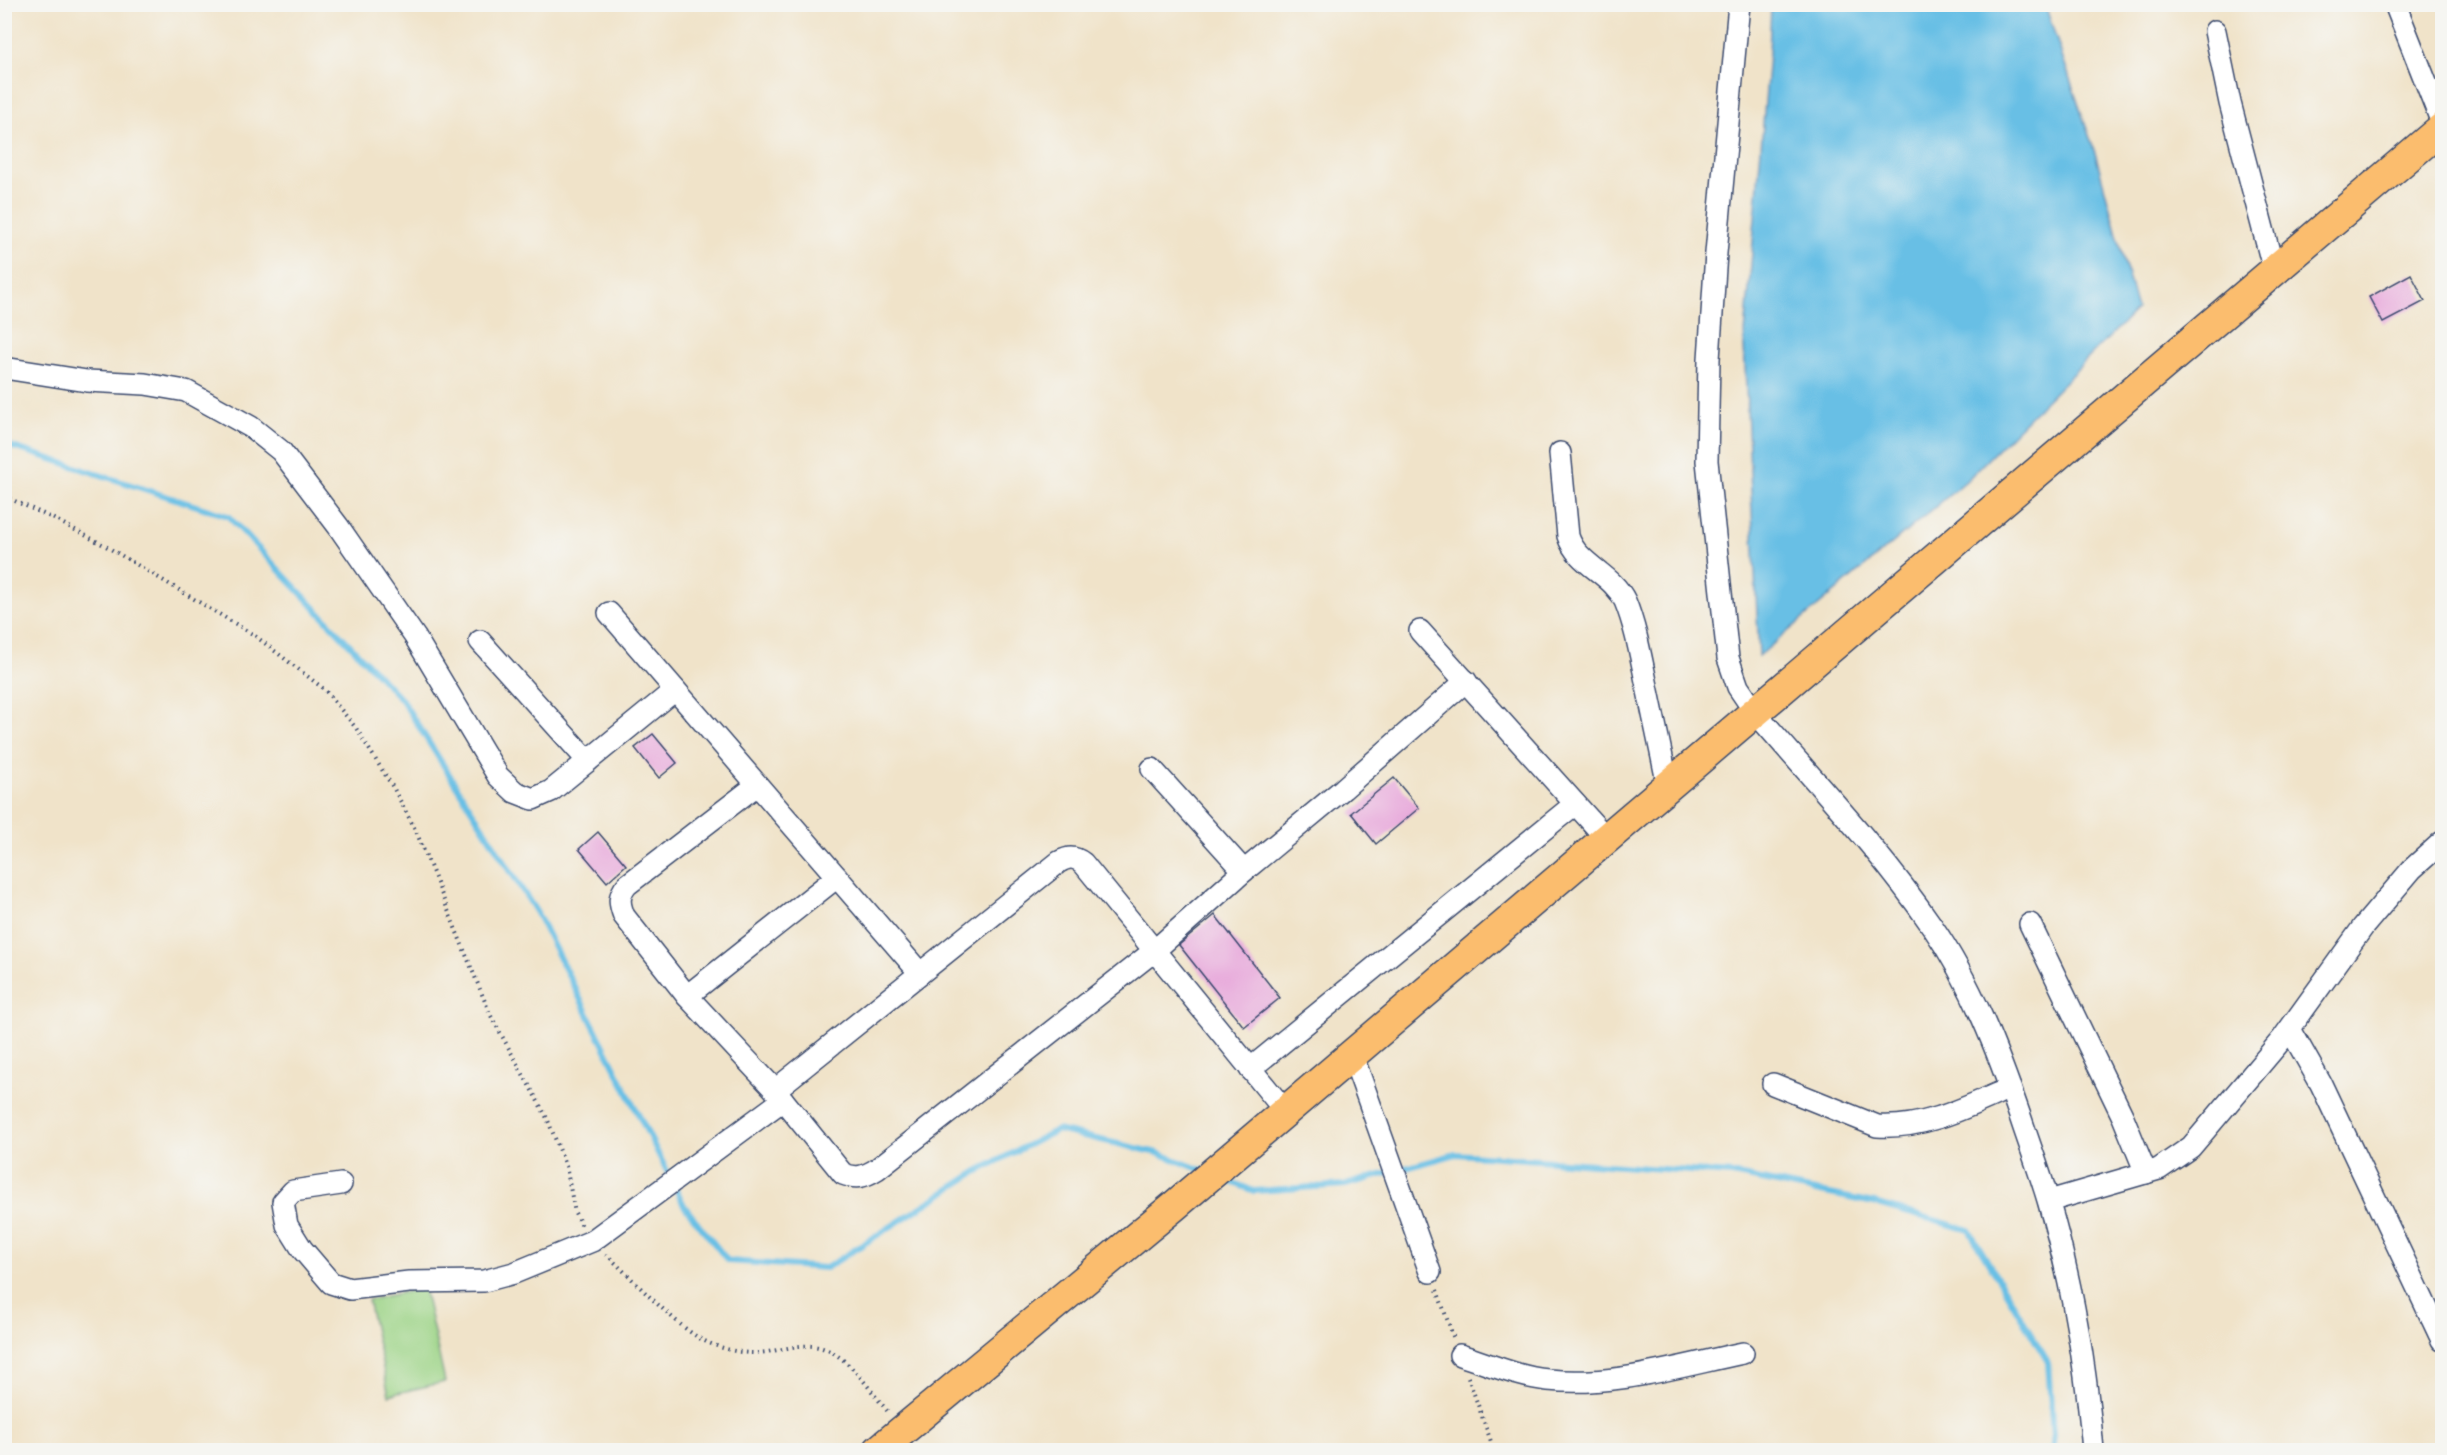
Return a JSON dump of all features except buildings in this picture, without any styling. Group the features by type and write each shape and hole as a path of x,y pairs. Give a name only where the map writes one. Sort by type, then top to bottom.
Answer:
{"highway":[{"path":"879,1450 1173,1207 2442,128"}],"street":[{"path":"1739,4 1716,253 1709,359 1707,460 1728,658 1738,687 1755,712 1886,864 1932,926 1976,1002 2010,1088 2049,1201 2072,1298 2090,1410 2093,1450"},
{"path":"2395,4 2442,123"},
{"path":"2215,32 2230,103 2274,271"},
{"path":"4,368 87,381 145,384 186,391 251,427 281,451 338,526 415,637 498,776 515,792 533,799 550,791 675,690"},
{"path":"1560,453 1568,536 1578,555 1614,584 1624,599 1637,636 1668,786"},
{"path":"609,613 919,972"},
{"path":"1420,631 1606,839"},
{"path":"480,641 588,760"},
{"path":"757,785 627,885 621,893 619,904 624,916 687,996 779,1095 843,1174 854,1178 866,1176 1154,951 1466,681"},
{"path":"1152,768 1244,871"},
{"path":"1250,1069 1575,804"},
{"path":"2049,1201 2146,1173 2167,1164 2191,1147 2290,1029 2363,927 2412,869 2442,842"},
{"path":"341,1184 293,1191 283,1202 287,1225 302,1249 331,1284 350,1290 409,1282 484,1281 514,1273 592,1241 779,1095 919,972 1066,858 1075,857 1083,863 1285,1111"},
{"path":"687,996 837,877"},
{"path":"2030,924 2123,1117 2146,1173"},
{"path":"2290,1029 2321,1084 2442,1340"},
{"path":"1352,1054 1430,1272"},
{"path":"1773,1084 1877,1126 1893,1127 1917,1125 1955,1112 2010,1088"},
{"path":"1460,1355 1510,1372 1547,1380 1589,1381 1643,1374 1743,1353"}],"path":[{"path":"4,496 104,545 254,635 324,689 356,728 394,789 416,831 490,1014 547,1118 566,1166 575,1213 592,1241 682,1324 707,1343 741,1353 770,1352 792,1346 807,1345 826,1349 853,1368 903,1431"}],"green space":[{"path":"424,1288 445,1382 389,1395 368,1300"}],"water":[{"path":"1771,5 2045,5 2096,156 2137,309 1966,481 1759,656 1744,346 1769,55"}],"waterway":[{"path":"4,444 228,516 402,700 537,913 685,1207 728,1261 826,1268 976,1172 1057,1130 1158,1153 1204,1171"},
{"path":"1221,1178 1254,1191 1345,1185 1456,1154 1732,1174 1874,1203 1969,1230 2048,1362 2054,1450"}]}
